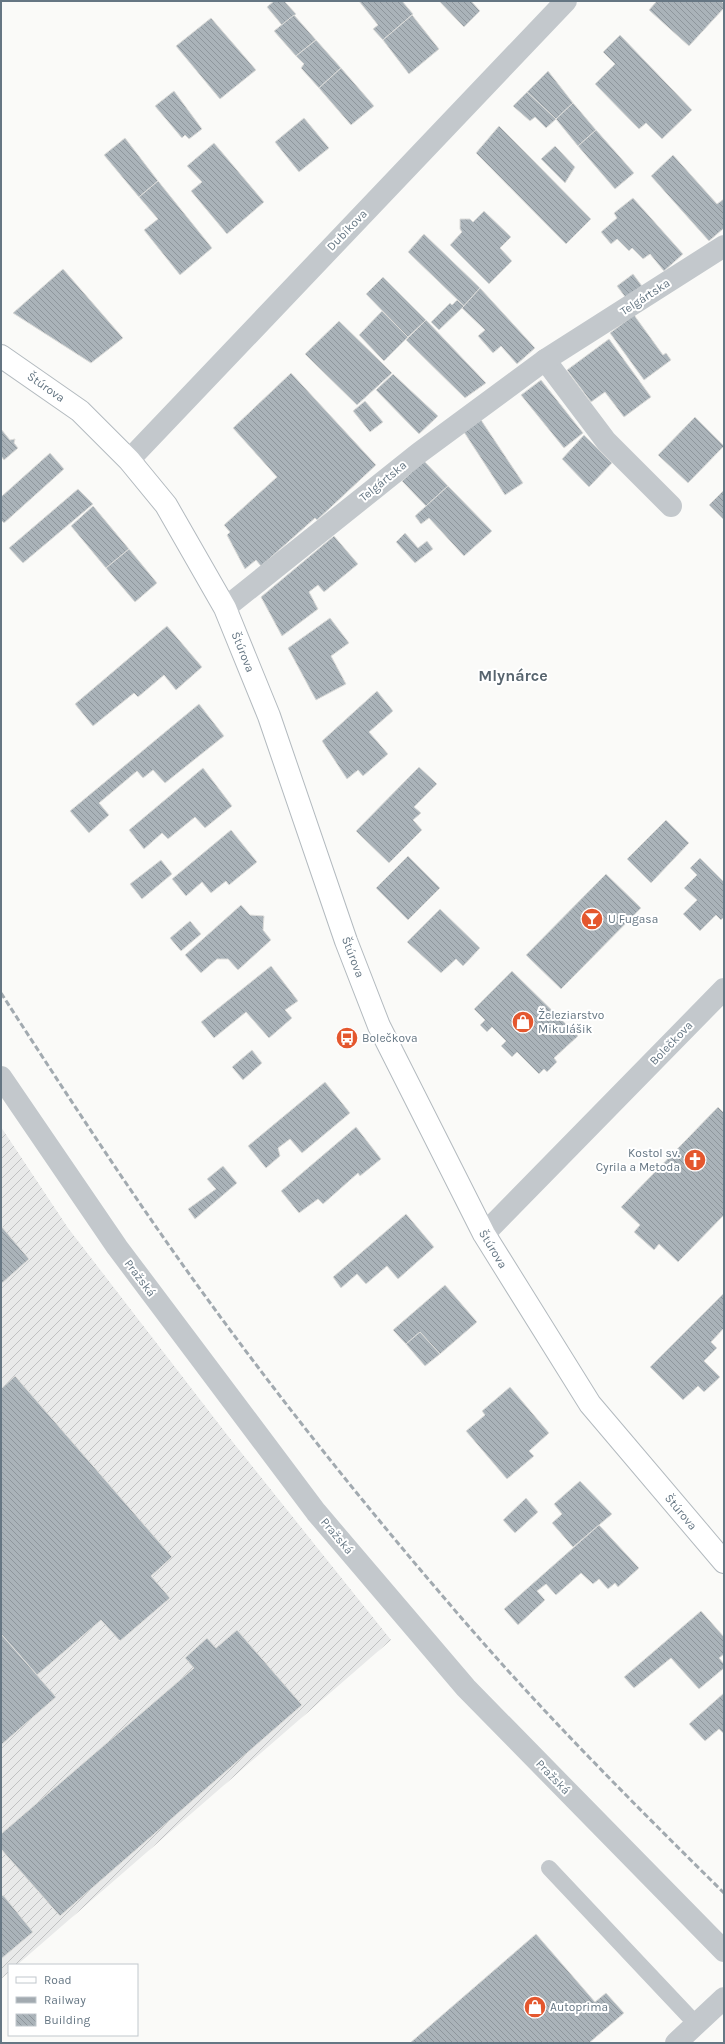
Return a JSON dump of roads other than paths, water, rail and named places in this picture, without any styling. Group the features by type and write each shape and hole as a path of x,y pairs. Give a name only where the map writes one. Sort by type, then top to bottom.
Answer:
{"street":[{"name":"Dubíkova","path":"129,460 566,1"},
{"name":"Telgártska","path":"225,608 419,453 545,360 724,246"},
{"name":"Štúrova","path":"1,356 80,411 129,460 166,504 225,608 269,716 346,941 379,1026 484,1234 590,1404 724,1562"},
{"path":"545,360 606,441 671,506"},
{"name":"Bolečkova","path":"484,1234 724,989"},
{"name":"Pražská","path":"1,1077 117,1247 316,1512 466,1688 724,1951"},
{"path":"676,2043 697,2025 724,1998"}],"lane":[{"path":"549,1868 697,2025"}],"railway":[{"path":"1,993 65,1092 175,1254 245,1351 318,1445 432,1584 501,1663 563,1730 724,1893"}],"place":[{"name":"U Fugasa","path":"592,919"},
{"name":"Železiarstvo Mikulášik","path":"523,1022"},
{"name":"Bolečkova","path":"347,1038"},
{"name":"Kostol sv. Cyrila a Metoda","path":"695,1160"},
{"name":"Autoprima","path":"535,2007"}],"district":[{"name":"Mlynárce","path":"513,675"}]}
